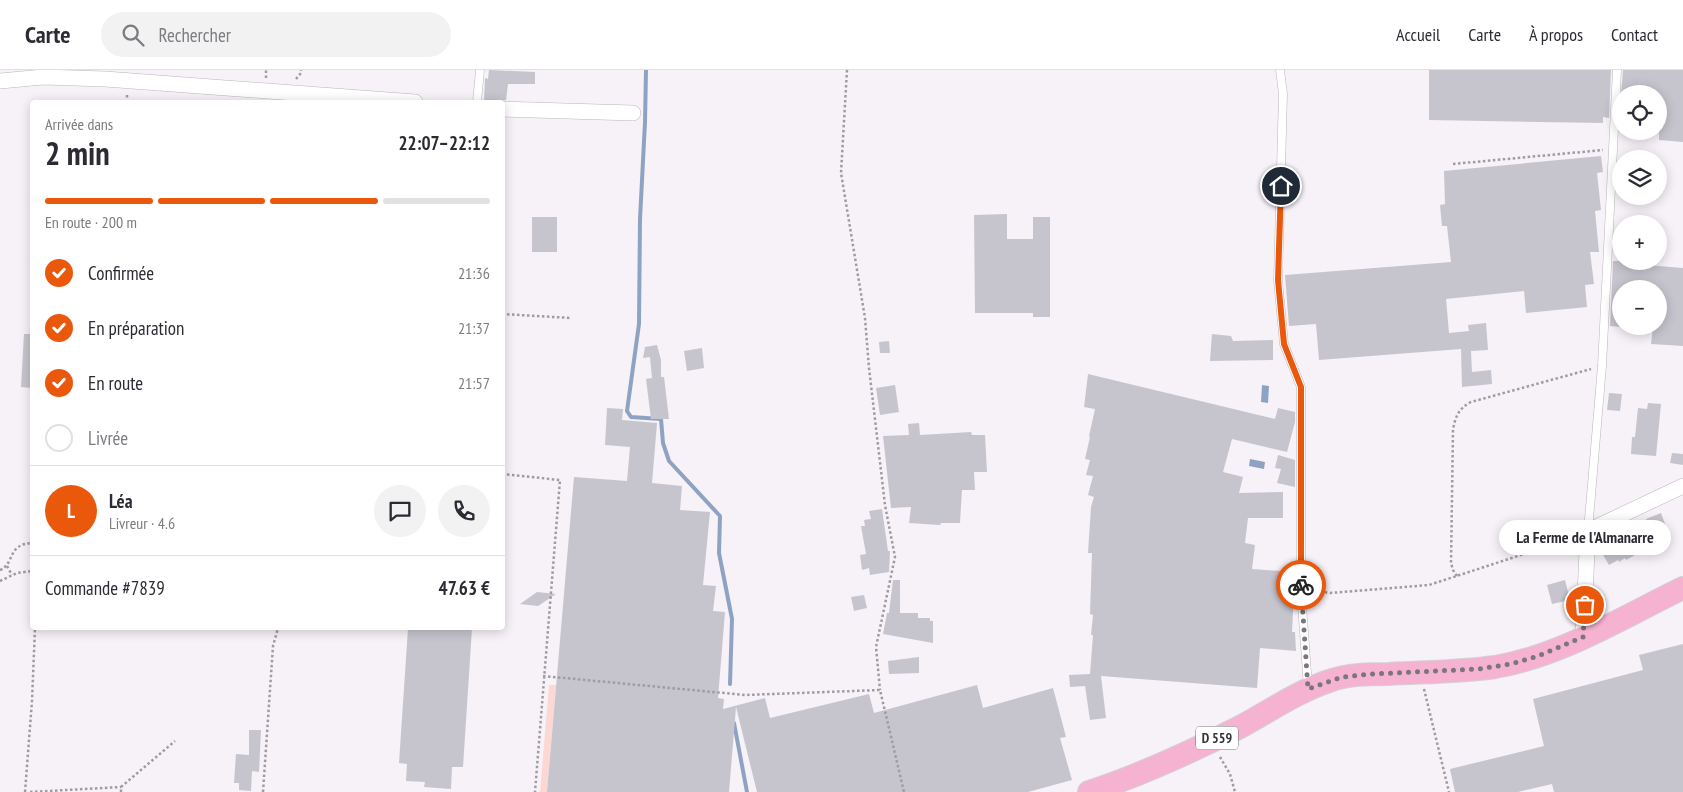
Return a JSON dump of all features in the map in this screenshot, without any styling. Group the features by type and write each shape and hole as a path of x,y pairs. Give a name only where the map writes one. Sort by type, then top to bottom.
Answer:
{"main road":[{"name":"D 559","path":"1089,792 1142,772 1211,741 1308,689 1342,677 1478,669 1511,664 1538,656 1583,637 1683,588"}],"street":[{"path":"0,81 43,77 105,79 388,100"},
{"path":"505,109 634,113"},
{"path":"1583,637 1588,531 1683,486"}],"lane":[{"path":"477,100 480,70"},
{"path":"1280,70 1283,94 1278,280 1284,344 1301,387 1301,589 1308,689"},
{"path":"1588,531 1602,366 1616,70"}],"path":[{"path":"266,70 266,80"},
{"path":"847,70 841,173 865,318 885,505 895,557 876,647 880,690 904,792"},
{"path":"1453,164 1613,149"},
{"path":"505,314 571,318"},
{"path":"1457,576 1452,570 1451,564 1450,521 1453,430 1460,410 1471,402 1602,366"},
{"path":"505,474 560,480 534,792"},
{"path":"1301,589 1330,593 1429,585 1579,536 1588,531"},
{"path":"0,570 7,566 13,551 24,544 30,543"},
{"path":"7,566 12,575"},
{"path":"0,581 17,573 30,572"},
{"path":"25,792 35,630"},
{"path":"263,792 273,646 277,630"},
{"path":"1420,673 1449,792"},
{"path":"543,676 745,695 880,690"},
{"path":"30,792 121,787 175,741"},
{"path":"1211,741 1230,774 1235,792"},
{"path":"121,787 121,792"}],"shaded area":[{"path":"549,685 556,685 547,792 540,792"}],"water":[{"path":"1262,385 1269,386 1268,403 1261,402"},
{"path":"1250,459 1265,462 1264,469 1249,466"}],"building":[{"path":"489,70 535,72 535,84 508,84 506,100 484,100 485,78 488,79"},
{"path":"1429,70 1611,70 1609,118 1603,117 1603,123 1429,120"},
{"path":"1623,70 1683,70 1683,142 1659,140 1667,140 1667,85 1622,85"},
{"path":"1601,156 1603,172 1597,173 1601,210 1595,211 1599,252 1590,252 1594,284 1585,285 1587,307 1526,313 1524,291 1446,299 1449,333 1469,331 1468,325 1486,323 1488,350 1471,351 1472,372 1491,370 1492,384 1462,387 1461,349 1319,360 1316,324 1289,326 1285,275 1451,262 1447,226 1442,226 1440,205 1445,204 1444,171"},
{"path":"1007,214 1007,239 1033,239 1033,217 1050,217 1050,317 1033,317 1033,313 975,313 974,215"},
{"path":"532,217 557,217 557,252 532,252"},
{"path":"1667,267 1683,268 1683,346 1651,344 1652,335 1667,335 1667,280 1612,280 1613,270 1667,270"},
{"path":"1612,283 1612,326 1610,326"},
{"path":"24,334 30,334 30,388 21,387"},
{"path":"1212,334 1231,336 1233,341 1273,340 1273,360 1210,361"},
{"path":"889,341 890,353 880,353 879,342"},
{"path":"657,345 661,360 661,377 664,377 669,419 651,419 646,379 652,378 650,357 643,358 645,347"},
{"path":"702,348 704,368 687,371 684,351"},
{"path":"1088,374 1275,419 1278,408 1295,412 1295,422 1287,452 1232,439 1223,472 1243,477 1239,493 1283,492 1283,518 1248,518 1245,543 1255,545 1252,569 1295,572 1292,632 1295,632 1296,651 1260,648 1257,688 1101,676 1106,718 1090,720 1085,686 1070,687 1069,675 1090,674 1093,635 1091,635 1093,615 1090,614 1092,553 1088,553 1091,507 1094,497 1088,495 1093,476 1086,475 1090,460 1085,459 1095,409 1084,407"},
{"path":"895,385 899,412 880,415 876,388"},
{"path":"1609,393 1622,394 1620,411 1607,410"},
{"path":"1648,403 1661,404 1656,456 1631,454 1632,437 1635,437 1638,408 1647,409"},
{"path":"607,408 623,409 622,420 657,423 652,483 682,486 680,510 710,512 703,585 716,586 713,611 725,612 718,698 724,699 723,709 765,698 770,718 869,694 874,713 977,685 983,708 1053,688 1066,737 1060,738 1072,780 1028,792 757,792 736,707 729,792 547,792 574,477 627,481 630,447 605,445"},
{"path":"919,423 920,435 971,432 972,435 985,435 987,472 974,472 975,490 962,490 960,523 941,523 940,525 909,523 911,507 891,508 883,436 909,435 908,424"},
{"path":"1672,453 1683,454 1683,465 1670,463"},
{"path":"1278,455 1295,460 1295,487 1277,483 1281,469 1275,468"},
{"path":"882,509 888,551 890,551 889,572 870,575 869,568 862,570 860,555 866,554 861,526 865,526 864,520 871,519 869,511"},
{"path":"1661,513 1668,532 1651,539 1647,530 1650,528 1646,519"},
{"path":"1623,529 1637,554 1626,560 1625,558 1619,562 1618,560 1609,565 1602,553 1611,548 1606,539"},
{"path":"893,580 900,580 900,613 918,613 918,618 930,618 930,621 933,621 933,643 883,634 887,613 889,613"},
{"path":"1565,580 1570,600 1552,604 1547,585"},
{"path":"537,592 556,594 538,606 520,604"},
{"path":"864,595 867,608 854,611 851,597"},
{"path":"408,630 472,630 463,767 452,767 451,789 424,787 425,782 406,781 407,764 399,763"},
{"path":"1683,644 1683,792 1554,792 1552,784 1518,792 1455,792 1450,769 1544,746 1533,699 1643,670 1639,655"},
{"path":"919,657 919,673 889,674 888,661"},
{"path":"249,730 261,730 259,772 252,771 251,791 239,790 239,783 234,783 236,754 249,755"}],"waterway":[{"path":"646,70 640,219 639,324 627,411 631,417 661,419 663,443 669,461 720,516 719,553 732,619 730,684"},
{"path":"734,723 747,792"}],"way so far":[{"path":"1301,585 1308,689 1342,677 1478,669 1511,664 1538,656 1583,637 1585,605"}],"place":[{"name":"La Ferme de l'Almanarre","path":"1585,605"}],"route":[{"path":"1281,186 1278,280 1284,344 1301,387 1301,585"}]}
